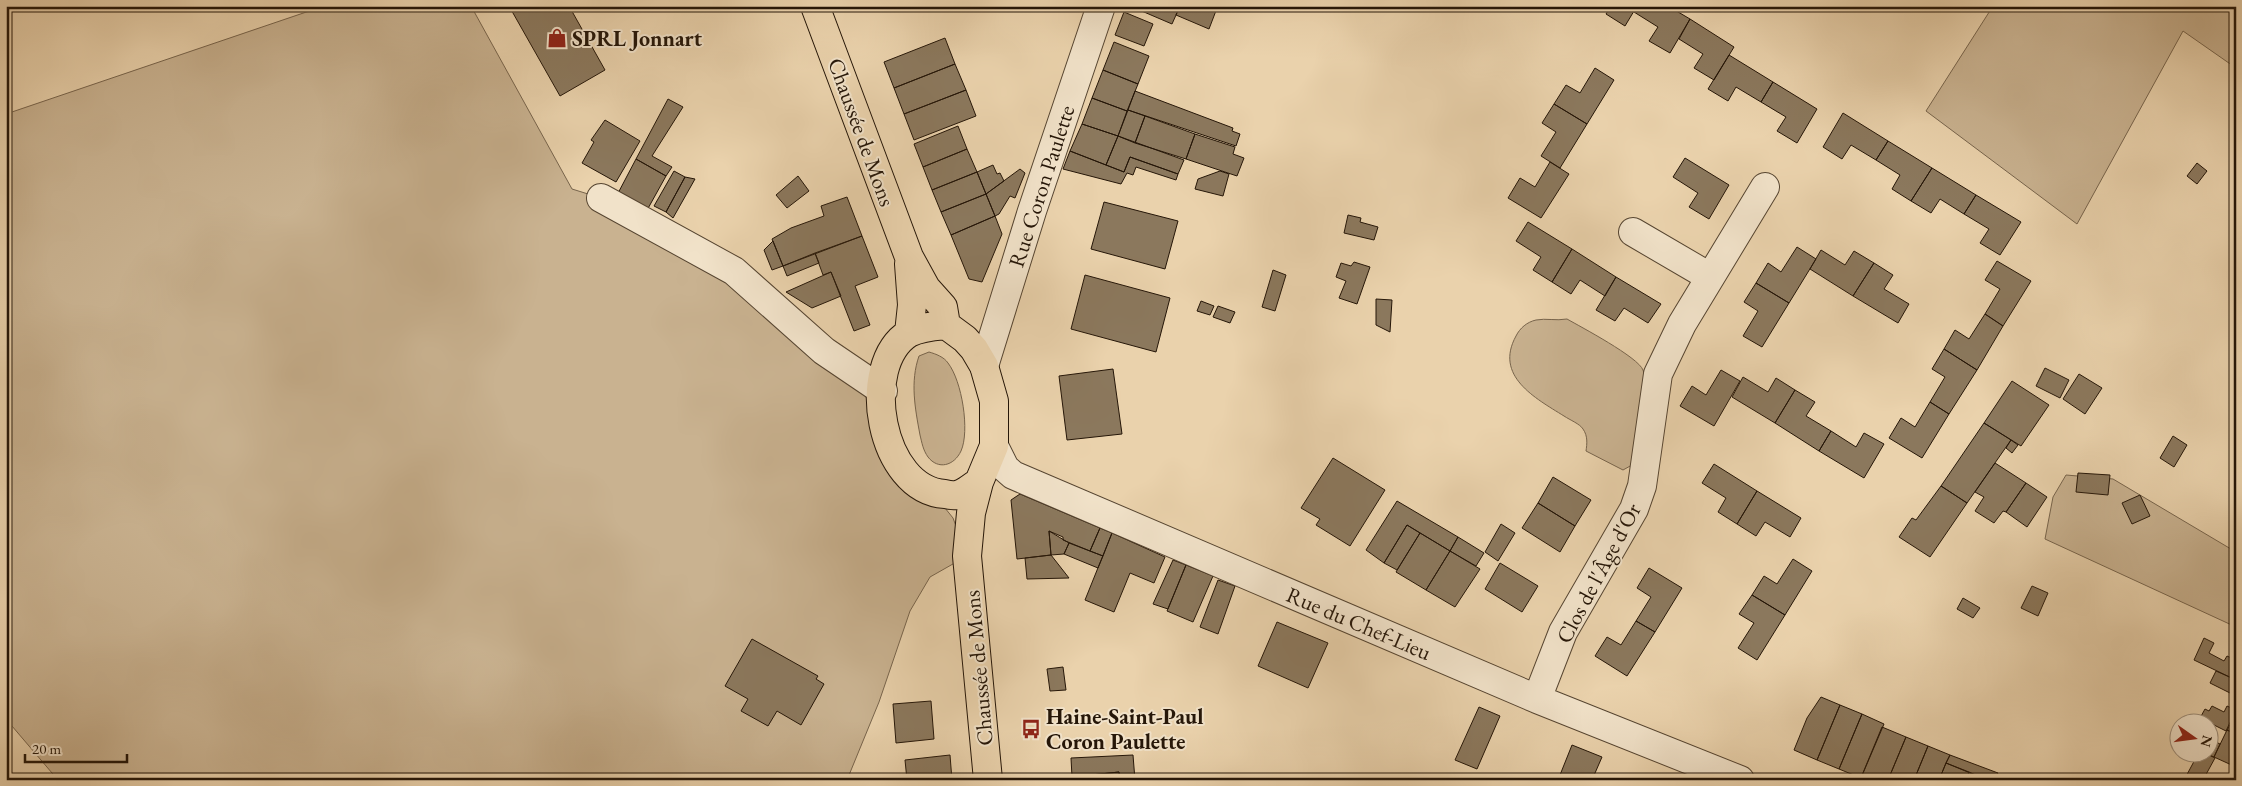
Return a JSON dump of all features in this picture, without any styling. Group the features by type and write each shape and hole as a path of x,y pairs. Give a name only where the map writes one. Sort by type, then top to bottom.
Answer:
{"main road":[{"name":"Chaussée de Mons","path":"815,6 909,257"},
{"path":"909,257 926,288 943,308 946,325"},
{"path":"909,257 912,305 909,333"},
{"path":"946,325 965,339 984,366 994,401 994,446 979,482 971,513 967,556 953,518 934,494 914,482 891,452 884,432 883,377 893,350 909,333 928,327 946,325"},
{"path":"934,494 958,495 979,482"},
{"name":"Chaussée de Mons","path":"967,556 988,780"}],"street":[{"name":"Rue Coron Paulette","path":"984,366 1032,211 1101,6"},
{"name":"Clos de l'Âge d'Or","path":"1537,700 1563,632 1634,509 1642,486 1658,374 1671,345 1765,187"},
{"path":"601,198 734,271 824,350 883,391"},
{"path":"1633,232 1710,277"},
{"name":"Rue du Chef-Lieu","path":"994,446 1005,468 1013,475 1537,700 1740,780"}],"shaded area":[{"path":"324,6 471,6 572,189 601,198 734,271 856,371 884,432 953,518 967,556 930,577 910,611 879,702 847,780 58,780 6,719 6,114"},
{"path":"1993,6 2236,6 2236,68 2183,31 2077,224 1926,111"},
{"path":"1567,319 1620,350 1639,364 1643,370 1645,379 1644,403 1632,465 1623,470 1586,451 1586,437 1582,427 1541,402 1521,384 1514,374 1510,363 1511,350 1516,336 1522,328 1536,320"},
{"path":"929,352 942,357 953,371 961,393 965,419 964,442 961,451 950,463 941,465 936,464 926,454 921,441 916,415 914,385 916,366 919,356"},
{"path":"2066,475 2113,479 2236,552 2236,627 2045,539 2053,497"}],"building":[{"name":"SPRL Jonnart","path":"509,6 569,6 605,70 560,96"},
{"path":"1130,6 1180,6 1172,24"},
{"path":"1180,6 1214,6 1217,8 1209,29 1176,15"},
{"path":"1611,6 1637,6 1625,26 1606,14"},
{"path":"1637,6 1668,6 1690,19 1670,53 1649,41 1658,27 1634,12"},
{"path":"1124,12 1153,24 1144,46 1115,35"},
{"path":"1690,19 1734,47 1714,80 1694,68 1703,54 1679,39"},
{"path":"945,38 955,64 894,88 884,62"},
{"path":"1114,42 1149,56 1138,84 1103,70"},
{"path":"1729,55 1773,82 1761,102 1736,87 1728,101 1708,89"},
{"path":"955,64 966,90 904,114 894,88"},
{"path":"1595,68 1614,80 1587,124 1554,104 1566,85 1580,93"},
{"path":"1103,70 1138,84 1127,111 1092,98"},
{"path":"1773,82 1817,109 1797,143 1777,131 1786,117 1761,102"},
{"path":"966,90 976,116 914,140 904,114"},
{"path":"1135,91 1233,128 1232,131 1240,134 1236,146 1128,110"},
{"path":"1092,98 1127,111 1118,136 1082,124"},
{"path":"668,99 683,107 652,156 672,167 666,176 636,159"},
{"path":"1554,104 1587,124 1560,168 1541,156 1556,132 1542,123"},
{"path":"1128,110 1145,116 1135,143 1118,136"},
{"path":"1843,113 1888,141 1876,160 1851,145 1842,159 1823,147"},
{"path":"1145,116 1195,134 1186,159 1135,143"},
{"path":"605,120 640,141 616,182 582,163 594,142 591,140"},
{"path":"1082,124 1118,136 1106,165 1070,151"},
{"path":"958,126 967,149 923,167 914,144"},
{"path":"1195,134 1235,147 1233,154 1244,158 1237,176 1186,159"},
{"path":"1118,136 1184,160 1178,174 1130,157 1124,172 1106,165"},
{"path":"1888,141 1932,168 1911,201 1892,189 1900,175 1876,160"},
{"path":"967,149 977,172 932,190 923,167"},
{"path":"1070,151 1124,172 1130,157 1178,174 1176,180 1136,167 1133,175 1127,173 1121,184 1063,169"},
{"path":"1685,158 1729,185 1709,219 1689,207 1698,193 1673,177"},
{"path":"636,159 666,176 646,212 616,197"},
{"path":"1550,162 1569,174 1541,218 1508,198 1520,178 1535,187"},
{"path":"2197,163 2207,171 2197,184 2187,176"},
{"path":"993,165 997,174 1000,173 1004,181 986,194 977,172"},
{"path":"1932,168 1976,195 1964,214 1940,199 1931,213 1911,201"},
{"path":"1020,169 1025,173 1015,198 1010,196 999,214 995,216 986,194"},
{"path":"674,171 685,177 666,212 654,206"},
{"path":"1220,171 1229,174 1223,196 1195,189 1198,179"},
{"path":"977,172 986,194 941,212 932,190"},
{"path":"798,176 809,191 787,208 776,195"},
{"path":"685,177 695,179 673,218 666,212"},
{"path":"986,194 995,216 951,235 941,212"},
{"path":"1976,195 2021,222 2000,255 1980,243 1989,229 1964,214"},
{"path":"847,197 862,236 783,266 772,239 791,228 824,216 821,206"},
{"path":"1104,202 1178,221 1165,269 1091,249"},
{"path":"1348,215 1361,218 1360,222 1378,227 1374,240 1344,233"},
{"path":"995,216 1002,234 982,282 969,279 951,235"},
{"path":"1528,222 1572,249 1552,282 1533,270 1541,257 1516,241"},
{"path":"862,236 878,277 855,286 870,325 854,331 831,272 823,275 815,253"},
{"path":"773,241 783,266 772,270 764,250"},
{"path":"1797,247 1816,259 1789,303 1756,283 1768,263 1781,272"},
{"path":"1572,249 1616,277 1605,296 1580,280 1571,294 1552,282"},
{"path":"1821,250 1845,265 1854,251 1874,263 1853,296 1810,269"},
{"path":"815,253 819,263 787,276 783,266"},
{"path":"1997,261 2031,281 2003,326 1985,314 2000,289 1985,280"},
{"path":"1354,262 1370,267 1357,304 1339,298 1346,281 1336,277 1341,263 1351,266"},
{"path":"1874,263 1893,275 1884,289 1909,304 1898,323 1853,296"},
{"path":"1273,270 1286,275 1275,311 1262,307"},
{"path":"831,272 841,296 812,308 786,292"},
{"path":"1085,275 1170,298 1156,352 1071,329"},
{"path":"1616,277 1661,304 1648,323 1624,308 1615,321 1596,310"},
{"path":"1756,283 1789,303 1762,347 1743,336 1758,311 1744,302"},
{"path":"1376,299 1392,300 1390,332 1376,325"},
{"path":"1201,301 1214,306 1210,315 1197,311"},
{"path":"1218,306 1235,312 1230,323 1213,317"},
{"path":"1985,314 2003,326 1977,370 1944,349 1955,330 1969,339"},
{"path":"1944,349 1977,370 1949,414 1930,402 1945,377 1932,369"},
{"path":"2045,368 2069,380 2060,398 2036,386"},
{"path":"1113,369 1122,434 1067,440 1059,376"},
{"path":"1721,370 1740,381 1714,426 1680,406 1692,386 1706,395"},
{"path":"2079,374 2102,388 2085,414 2063,399"},
{"path":"1743,377 1768,392 1776,378 1795,390 1775,423 1732,397"},
{"path":"2012,381 2049,405 2021,446 1984,423"},
{"path":"1795,390 1815,402 1806,416 1831,431 1819,451 1775,423"},
{"path":"1930,402 1949,414 1922,458 1889,438 1901,418 1915,427"},
{"path":"1984,423 2011,440 1967,503 1941,486"},
{"path":"1831,431 1856,447 1864,433 1884,444 1864,478 1819,451"},
{"path":"2173,436 2187,445 2174,467 2160,458"},
{"path":"2011,440 2018,445 2012,453 2006,448"},
{"path":"1333,458 1385,490 1350,546 1316,525 1320,519 1301,508"},
{"path":"1995,463 2026,483 2006,512 2003,511 1994,523 1975,511 1984,497 1975,492"},
{"path":"1714,464 1757,491 1737,524 1718,512 1726,498 1702,483"},
{"path":"2078,473 2110,475 2108,495 2076,492"},
{"path":"1553,477 1591,500 1575,526 1538,503"},
{"path":"2026,483 2047,497 2027,527 2006,512"},
{"path":"1941,486 1967,503 1930,557 1899,537 1912,518 1916,520"},
{"path":"1757,491 1801,518 1790,537 1765,522 1756,536 1737,524"},
{"path":"1020,494 1100,528 1090,551 1063,540 1063,537 1049,531 1051,555 1017,559 1011,500"},
{"path":"2140,495 2150,516 2132,524 2122,503"},
{"path":"1397,501 1458,537 1450,551 1407,525 1384,563 1366,550"},
{"path":"1538,503 1575,526 1560,552 1522,528"},
{"path":"1501,524 1515,533 1498,561 1485,552"},
{"path":"1407,525 1420,533 1397,570 1384,563"},
{"path":"1100,528 1112,533 1103,556 1090,551"},
{"path":"1049,531 1069,543 1064,554 1051,555"},
{"path":"1112,533 1165,557 1154,583 1130,573 1114,612 1085,600"},
{"path":"1420,533 1450,551 1426,590 1396,572"},
{"path":"1458,537 1484,553 1476,566 1450,551"},
{"path":"1069,543 1103,556 1098,568 1064,554"},
{"path":"1450,551 1480,569 1455,607 1426,590"},
{"path":"1051,555 1069,578 1027,579 1025,558"},
{"path":"1793,559 1812,571 1785,615 1752,595 1764,576 1777,584"},
{"path":"1173,560 1186,565 1168,609 1153,604"},
{"path":"1500,563 1538,586 1522,612 1485,589"},
{"path":"1186,565 1213,576 1193,622 1167,611"},
{"path":"1649,568 1682,588 1655,632 1636,621 1651,597 1637,588"},
{"path":"1218,580 1235,586 1218,634 1200,627"},
{"path":"2032,586 2048,593 2038,616 2021,608"},
{"path":"1752,595 1785,615 1757,660 1738,648 1754,623 1739,614"},
{"path":"1963,598 1980,608 1973,618 1957,609"},
{"path":"1636,621 1655,632 1627,676 1595,656 1607,637 1621,645"},
{"path":"1277,622 1328,643 1308,688 1258,666"},
{"path":"2204,638 2214,643 2209,653 2224,661 2227,656 2236,660 2236,680 2194,660"},
{"path":"752,639 818,676 816,679 824,684 801,725 777,711 768,726 741,711 748,699 725,686"},
{"path":"1063,667 1066,690 1050,691 1047,669"},
{"path":"2216,671 2236,680 2236,696 2210,683"},
{"path":"1821,697 1840,705 1817,760 1794,750 1807,718"},
{"path":"931,701 934,739 896,743 893,704"},
{"path":"1840,705 1862,714 1839,769 1817,760"},
{"path":"2212,706 2224,712 2227,706 2236,710 2226,731 2220,728 2220,714 2202,714 2205,709 2209,711"},
{"path":"1479,707 1500,716 1477,769 1455,760"},
{"path":"1862,714 1884,724 1861,778 1839,769"},
{"path":"2236,714 2236,734 2227,730"},
{"path":"1882,727 1906,737 1888,780 1860,780"},
{"path":"2227,730 2236,734 2236,767 2220,760 2220,745"},
{"path":"1906,737 1928,746 1914,780 1888,780"},
{"path":"1572,745 1602,757 1592,780 1558,780"},
{"path":"1928,746 1950,755 1939,780 1914,780"},
{"path":"950,755 952,780 907,780 905,760"},
{"path":"1133,755 1135,780 1120,780 1119,772 1072,777 1071,758"},
{"path":"1950,755 1998,773 1993,780 1987,780 1946,763"},
{"path":"1946,763 1969,772 1966,780 1939,780"},
{"path":"2193,764 2212,764 2203,780 2184,780"},
{"path":"1119,772 1120,780 1071,780 1072,777"},
{"path":"1969,772 1987,780 1966,780"}],"place":[{"name":"SPRL Jonnart","path":"557,38"},
{"name":"Haine-Saint-Paul Coron Paulette","path":"1031,729"}]}
